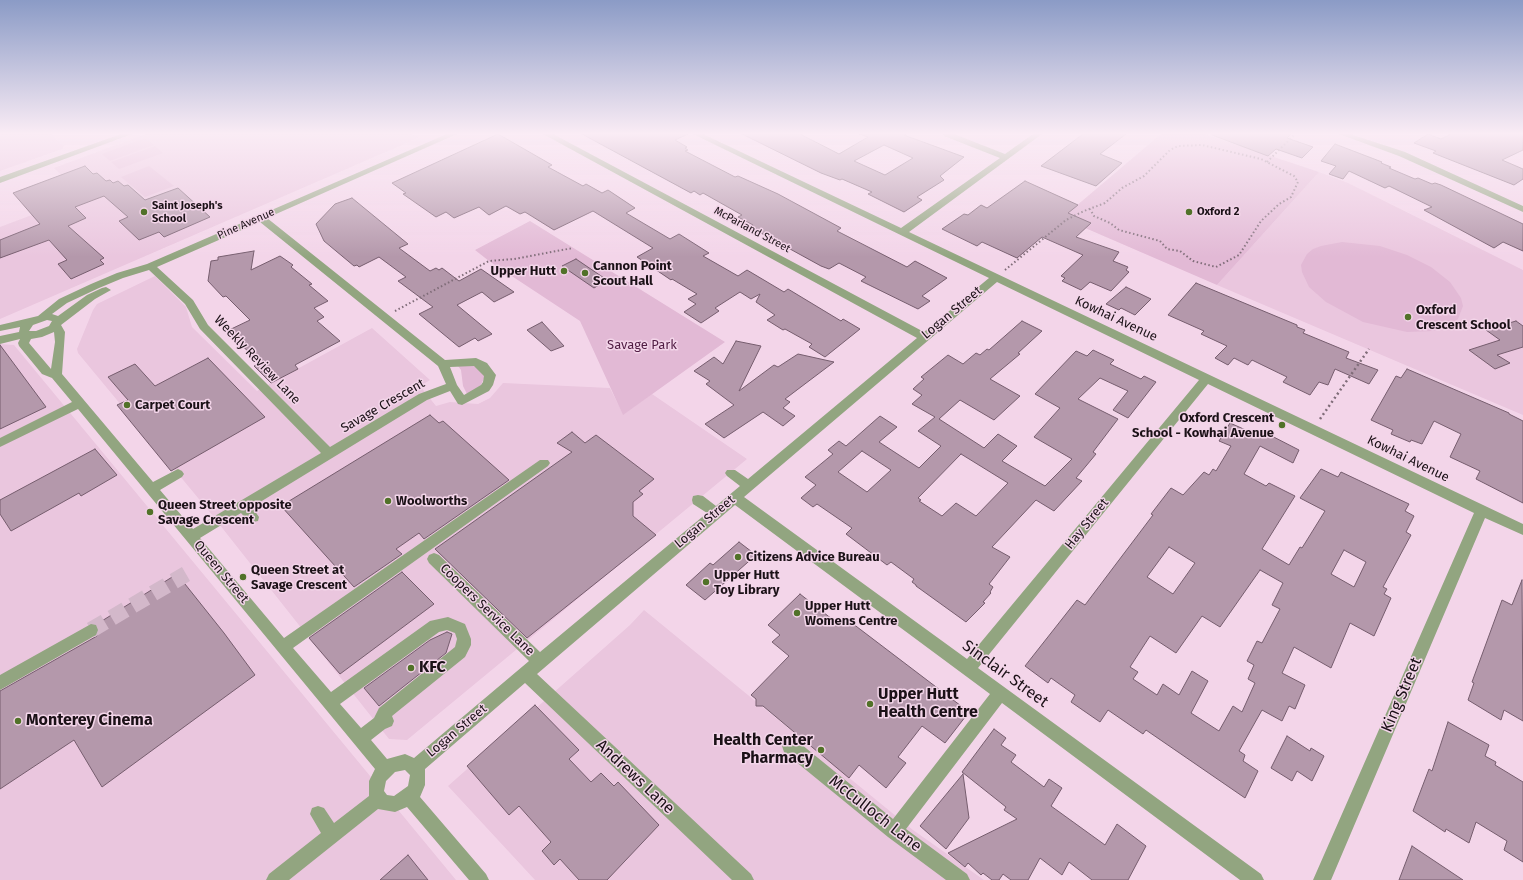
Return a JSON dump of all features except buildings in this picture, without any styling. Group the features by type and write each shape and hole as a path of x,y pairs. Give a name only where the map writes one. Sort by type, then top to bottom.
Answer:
{"street":[{"name":"Pine Avenue","path":"0,328 38,319 78,294 121,275 132,273 150,266 359,175"},
{"name":"McParland Street","path":"623,175 924,337"},
{"name":"Kowhai Avenue","path":"783,175 1523,530"},
{"path":"902,232 980,175"},
{"path":"1448,175 1523,209"},
{"path":"261,218 443,364 452,386 462,401 485,388 489,382 490,375 483,366 476,362 443,364"},
{"name":"Weekly Review Lane","path":"150,266 189,302 204,327 285,413 329,454"},
{"path":"0,340 44,333 91,297 126,280 132,273"},
{"name":"Logan Street","path":"415,767 995,278"},
{"path":"27,335 23,331 24,328 38,319 55,317 60,332 56,375"},
{"name":"Queen Street","path":"27,335 24,343 46,370 56,375 80,403 385,769"},
{"name":"Hay Street","path":"968,669 1206,378"},
{"name":"Savage Crescent","path":"192,537 423,397 452,386"},
{"path":"0,443 80,403"},
{"path":"283,647 544,463"},
{"path":"731,473 748,485"},
{"path":"152,489 178,474"},
{"name":"Sinclair Street","path":"734,498 1255,880"},
{"path":"698,500 716,513"},
{"path":"243,506 254,517"},
{"name":"King Street","path":"1322,880 1482,510"},
{"name":"Coopers Service Lane","path":"434,559 539,661"},
{"path":"329,703 436,626 448,623 460,629 464,639 464,646 460,652 384,713 383,722 360,739"},
{"path":"0,683 91,630"},
{"name":"Andrews Lane","path":"525,674 745,880"},
{"path":"894,831 1000,693"},
{"name":"McCulloch Lane","path":"790,746 894,831 961,880"},
{"path":"405,762 415,767 418,772 417,785 409,797 395,804 383,803 378,799 376,788 380,775 385,769 392,765 405,762"},
{"path":"409,797 480,880"},
{"path":"275,880 378,799"},
{"path":"318,814 332,835"}],"path":[{"path":"995,278 1066,220 1105,203 1122,188 1145,175"},
{"path":"1090,209 1094,216 1110,223 1119,230 1160,241 1167,249 1180,251 1193,261 1216,267 1221,263 1239,255 1261,220 1278,204 1293,194 1298,182 1297,179 1290,175"},
{"path":"384,317 489,261 514,259 573,248"},
{"path":"1313,429 1369,349"}],"shaded area":[{"name":"Saint Joseph's School","path":"61,175 332,175 0,319 0,227 82,196"},
{"name":"Oxford Crescent School","path":"1316,175 1327,175 1348,183 1523,270 1523,415 1217,285"},
{"path":"155,276 186,307 192,327 257,391 372,328 430,380 420,386 436,406 450,402 478,404 490,398 503,383 610,388 623,414 652,394 747,459 407,740 389,739 208,510 78,353 77,349 93,310 97,304"},
{"path":"0,344 14,345 456,880 0,880"},
{"path":"644,610 913,830 984,880 535,880 448,786 630,625"}],"green space":[{"path":"126,175 160,175 174,186 145,197 121,177"},
{"path":"1113,175 1316,175 1217,285 1062,218"},
{"name":"Savage Park","path":"530,221 725,342 623,415 580,321 489,261 475,250"},
{"path":"1342,242 1380,246 1407,255 1431,267 1450,282 1461,298 1463,306 1458,319 1452,324 1433,331 1407,332 1363,322 1326,302 1309,287 1302,272 1301,265 1307,254 1313,249"},
{"path":"458,366 476,366 485,376 480,387 467,394 463,386 461,370"}],"tunnel":[{"path":"91,630 186,574"}],"place":[{"name":"Saint Joseph's School","path":"144,212"},
{"name":"Oxford 2","path":"1189,212"},
{"name":"Upper Hutt","path":"564,271"},
{"name":"Cannon Point Scout Hall","path":"585,273"},
{"name":"Oxford Crescent School","path":"1408,317"},
{"name":"Carpet Court","path":"127,405"},
{"name":"Oxford Crescent School - Kowhai Avenue","path":"1282,425"},
{"name":"Woolworths","path":"388,501"},
{"name":"Queen Street opposite Savage Crescent","path":"150,512"},
{"name":"Citizens Advice Bureau","path":"738,557"},
{"name":"Queen Street at Savage Crescent","path":"243,577"},
{"name":"Upper Hutt Toy Library","path":"706,582"},
{"name":"Upper Hutt Womens Centre","path":"797,613"},
{"name":"KFC","path":"411,668"},
{"name":"Upper Hutt Health Centre","path":"870,704"},
{"name":"Monterey Cinema","path":"18,721"},
{"name":"Health Center Pharmacy","path":"821,750"}]}
